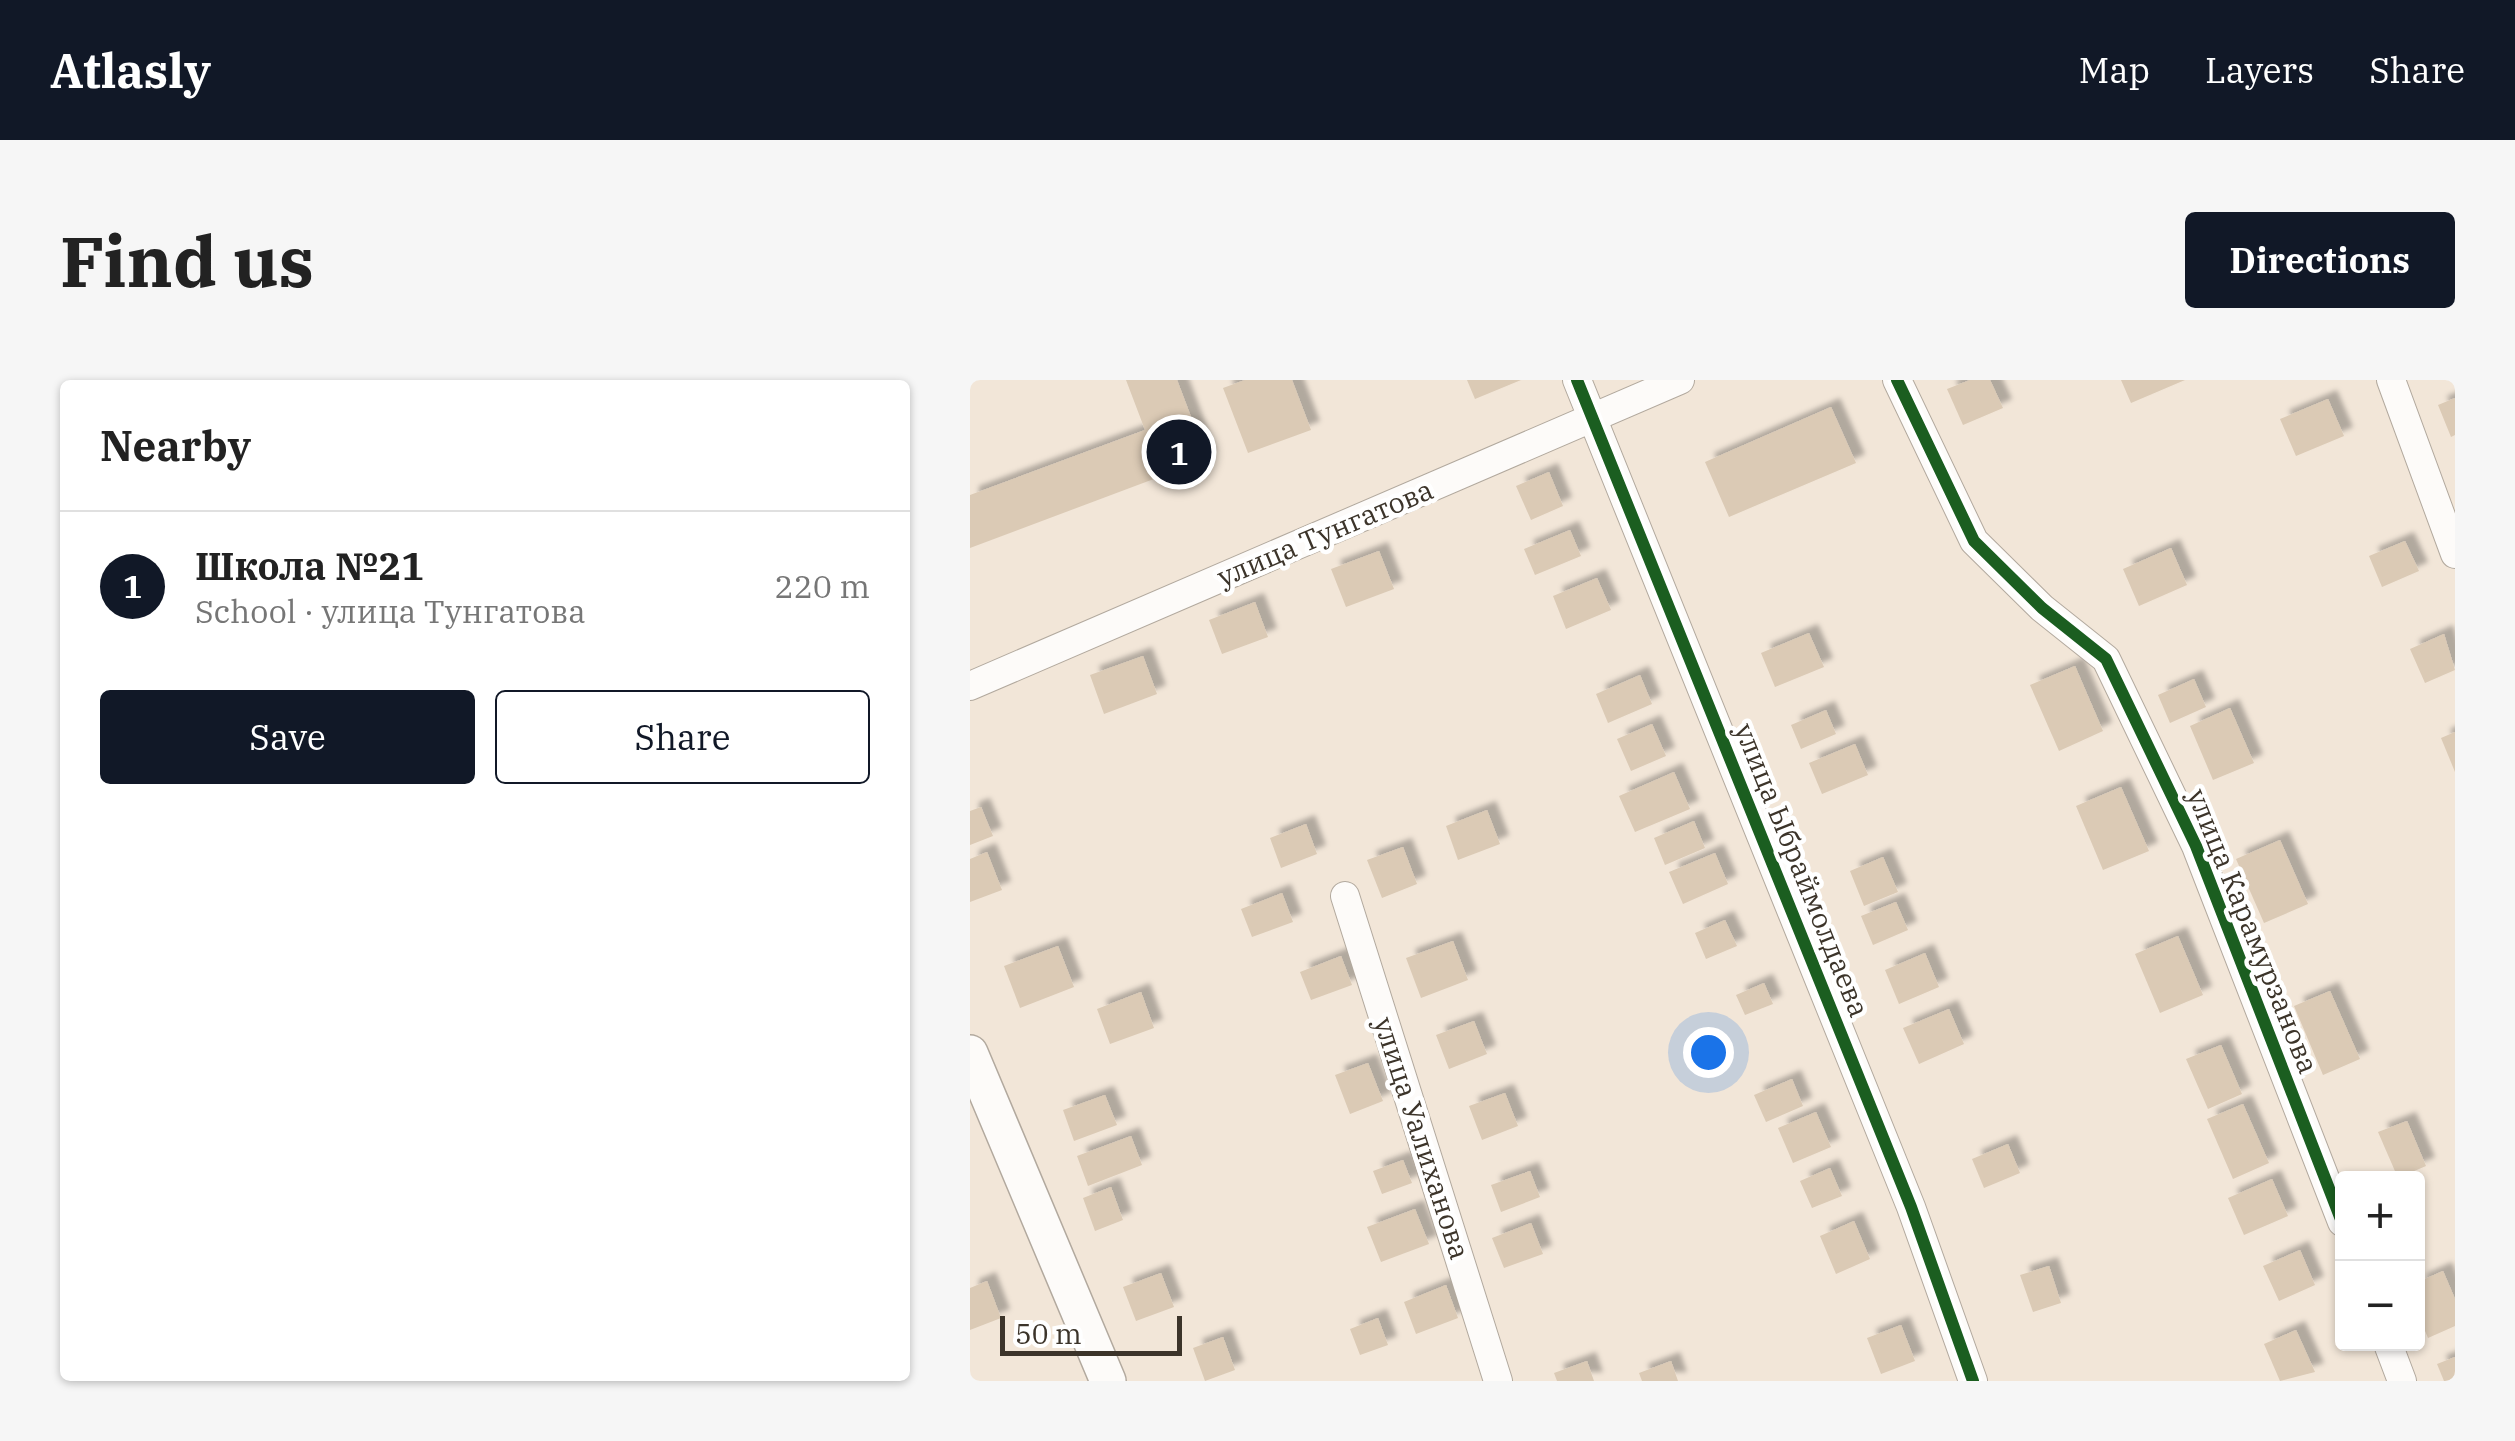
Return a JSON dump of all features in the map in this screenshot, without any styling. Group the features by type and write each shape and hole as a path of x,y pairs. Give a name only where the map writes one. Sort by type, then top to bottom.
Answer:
{"street":[{"name":"улица Ыбраймолдаева","path":"1577,380 1911,1207 1972,1381"},
{"name":"улица Тунгатова","path":"970,686 1680,380"},
{"name":"улица Карамурзанова","path":"1896,380 1974,541 2042,608 2106,659 2196,846 2335,1204"},
{"path":"2390,380 2455,554"},
{"name":"улица Уалиханова","path":"1345,896 1498,1381"},
{"path":"970,1053 1108,1381"},
{"path":"2391,1351 2402,1381"}],"building":[{"path":"1126,380 1177,380 1207,459 970,548 970,495 1145,430"},
{"path":"1245,380 1292,380 1311,430 1248,453 1223,388"},
{"path":"1467,380 1521,380 1475,399"},
{"path":"1970,380 1990,380 2003,408 1963,425 1947,389"},
{"path":"2121,380 2185,380 2131,403"},
{"path":"2455,398 2455,435 2451,437 2438,405"},
{"path":"2328,399 2344,436 2296,456 2280,419"},
{"path":"1831,407 1856,463 1729,517 1705,462"},
{"path":"1549,472 1563,506 1531,520 1516,486"},
{"path":"1570,530 1581,556 1535,575 1524,549"},
{"path":"2405,541 2419,571 2382,587 2369,556"},
{"path":"2171,548 2187,585 2139,606 2123,569"},
{"path":"1379,551 1394,589 1346,607 1331,569"},
{"path":"1597,578 1611,610 1566,629 1553,596"},
{"path":"1255,602 1268,637 1222,654 1209,620"},
{"path":"1809,633 1824,667 1775,687 1761,653"},
{"path":"2444,634 2455,670 2425,683 2410,649"},
{"path":"1143,656 1157,694 1104,714 1090,675"},
{"path":"2075,666 2103,731 2059,751 2030,685"},
{"path":"1640,675 1652,704 1608,723 1596,694"},
{"path":"2194,679 2206,707 2170,723 2158,695"},
{"path":"2230,708 2254,763 2213,780 2190,726"},
{"path":"1826,710 1836,734 1801,749 1791,725"},
{"path":"1652,724 1666,756 1631,771 1617,739"},
{"path":"2455,732 2455,772 2441,738"},
{"path":"1855,744 1868,775 1822,794 1809,763"},
{"path":"1674,772 1690,809 1635,832 1619,796"},
{"path":"2121,787 2149,851 2103,870 2076,806"},
{"path":"981,807 993,836 970,845 970,811"},
{"path":"1487,810 1500,844 1458,860 1446,826"},
{"path":"1694,821 1705,848 1665,865 1654,838"},
{"path":"1306,824 1317,854 1281,868 1270,838"},
{"path":"2280,840 2308,904 2264,923 2236,859"},
{"path":"1403,847 1417,884 1382,898 1367,860"},
{"path":"987,852 1002,890 970,902 970,859"},
{"path":"1715,853 1728,884 1683,904 1669,872"},
{"path":"1883,857 1898,892 1864,906 1850,871"},
{"path":"1282,893 1293,922 1252,937 1241,909"},
{"path":"1896,902 1908,930 1873,945 1861,916"},
{"path":"1725,920 1737,946 1706,959 1695,933"},
{"path":"2178,936 2203,995 2160,1013 2135,954"},
{"path":"1453,941 1468,980 1421,998 1406,958"},
{"path":"1058,946 1074,987 1020,1008 1004,966"},
{"path":"1925,953 1939,987 1899,1004 1885,970"},
{"path":"1341,956 1352,985 1311,1000 1300,972"},
{"path":"1764,983 1773,1004 1745,1015 1736,995"},
{"path":"2330,991 2360,1059 2323,1075 2294,1006"},
{"path":"1141,992 1154,1028 1110,1044 1097,1009"},
{"path":"1949,1009 1964,1044 1919,1064 1903,1028"},
{"path":"1474,1021 1487,1054 1449,1069 1436,1035"},
{"path":"2221,1045 2242,1094 2208,1109 2186,1059"},
{"path":"1368,1063 1383,1101 1350,1114 1335,1075"},
{"path":"1792,1079 1803,1106 1766,1122 1754,1095"},
{"path":"1505,1093 1518,1126 1482,1140 1469,1106"},
{"path":"1105,1095 1117,1125 1074,1141 1063,1110"},
{"path":"2243,1104 2269,1163 2233,1179 2207,1119"},
{"path":"1816,1112 1831,1147 1793,1163 1778,1128"},
{"path":"2407,1121 2426,1166 2414,1171 2395,1171 2378,1132"},
{"path":"1131,1136 1142,1165 1088,1186 1077,1156"},
{"path":"2008,1144 2020,1173 1984,1188 1972,1159"},
{"path":"1403,1160 1412,1183 1382,1194 1373,1171"},
{"path":"1830,1168 1842,1196 1812,1208 1800,1181"},
{"path":"1530,1171 1540,1197 1501,1212 1491,1185"},
{"path":"2272,1179 2288,1216 2244,1235 2228,1198"},
{"path":"1111,1187 1123,1220 1095,1231 1083,1198"},
{"path":"1415,1209 1429,1244 1381,1262 1367,1227"},
{"path":"1854,1221 1870,1259 1836,1274 1820,1236"},
{"path":"1531,1223 1543,1254 1504,1268 1492,1238"},
{"path":"2300,1250 2315,1285 2279,1301 2263,1266"},
{"path":"2049,1266 2061,1303 2033,1312 2020,1275"},
{"path":"2443,1271 2455,1299 2455,1326 2428,1338 2425,1331 2425,1279"},
{"path":"1161,1273 1174,1307 1136,1321 1123,1287"},
{"path":"987,1281 1001,1318 970,1330 970,1288"},
{"path":"1446,1285 1458,1318 1416,1334 1404,1302"},
{"path":"1378,1318 1388,1345 1360,1355 1350,1329"},
{"path":"1901,1325 1915,1361 1881,1374 1867,1338"},
{"path":"2296,1330 2315,1372 2280,1381 2264,1344"},
{"path":"1223,1337 1235,1370 1205,1381 1193,1348"},
{"path":"2455,1357 2455,1381 2444,1381 2437,1364"},
{"path":"1587,1361 1594,1381 1557,1381 1554,1373"},
{"path":"1671,1361 1678,1381 1642,1381 1639,1373"}],"cycle path":[{"path":"1577,380 1911,1207 1973,1381"},
{"path":"1897,380 1974,541 2042,608 2106,659 2196,846 2335,1204"}],"place":[{"name":"Школа №21","path":"1179,452"}]}
